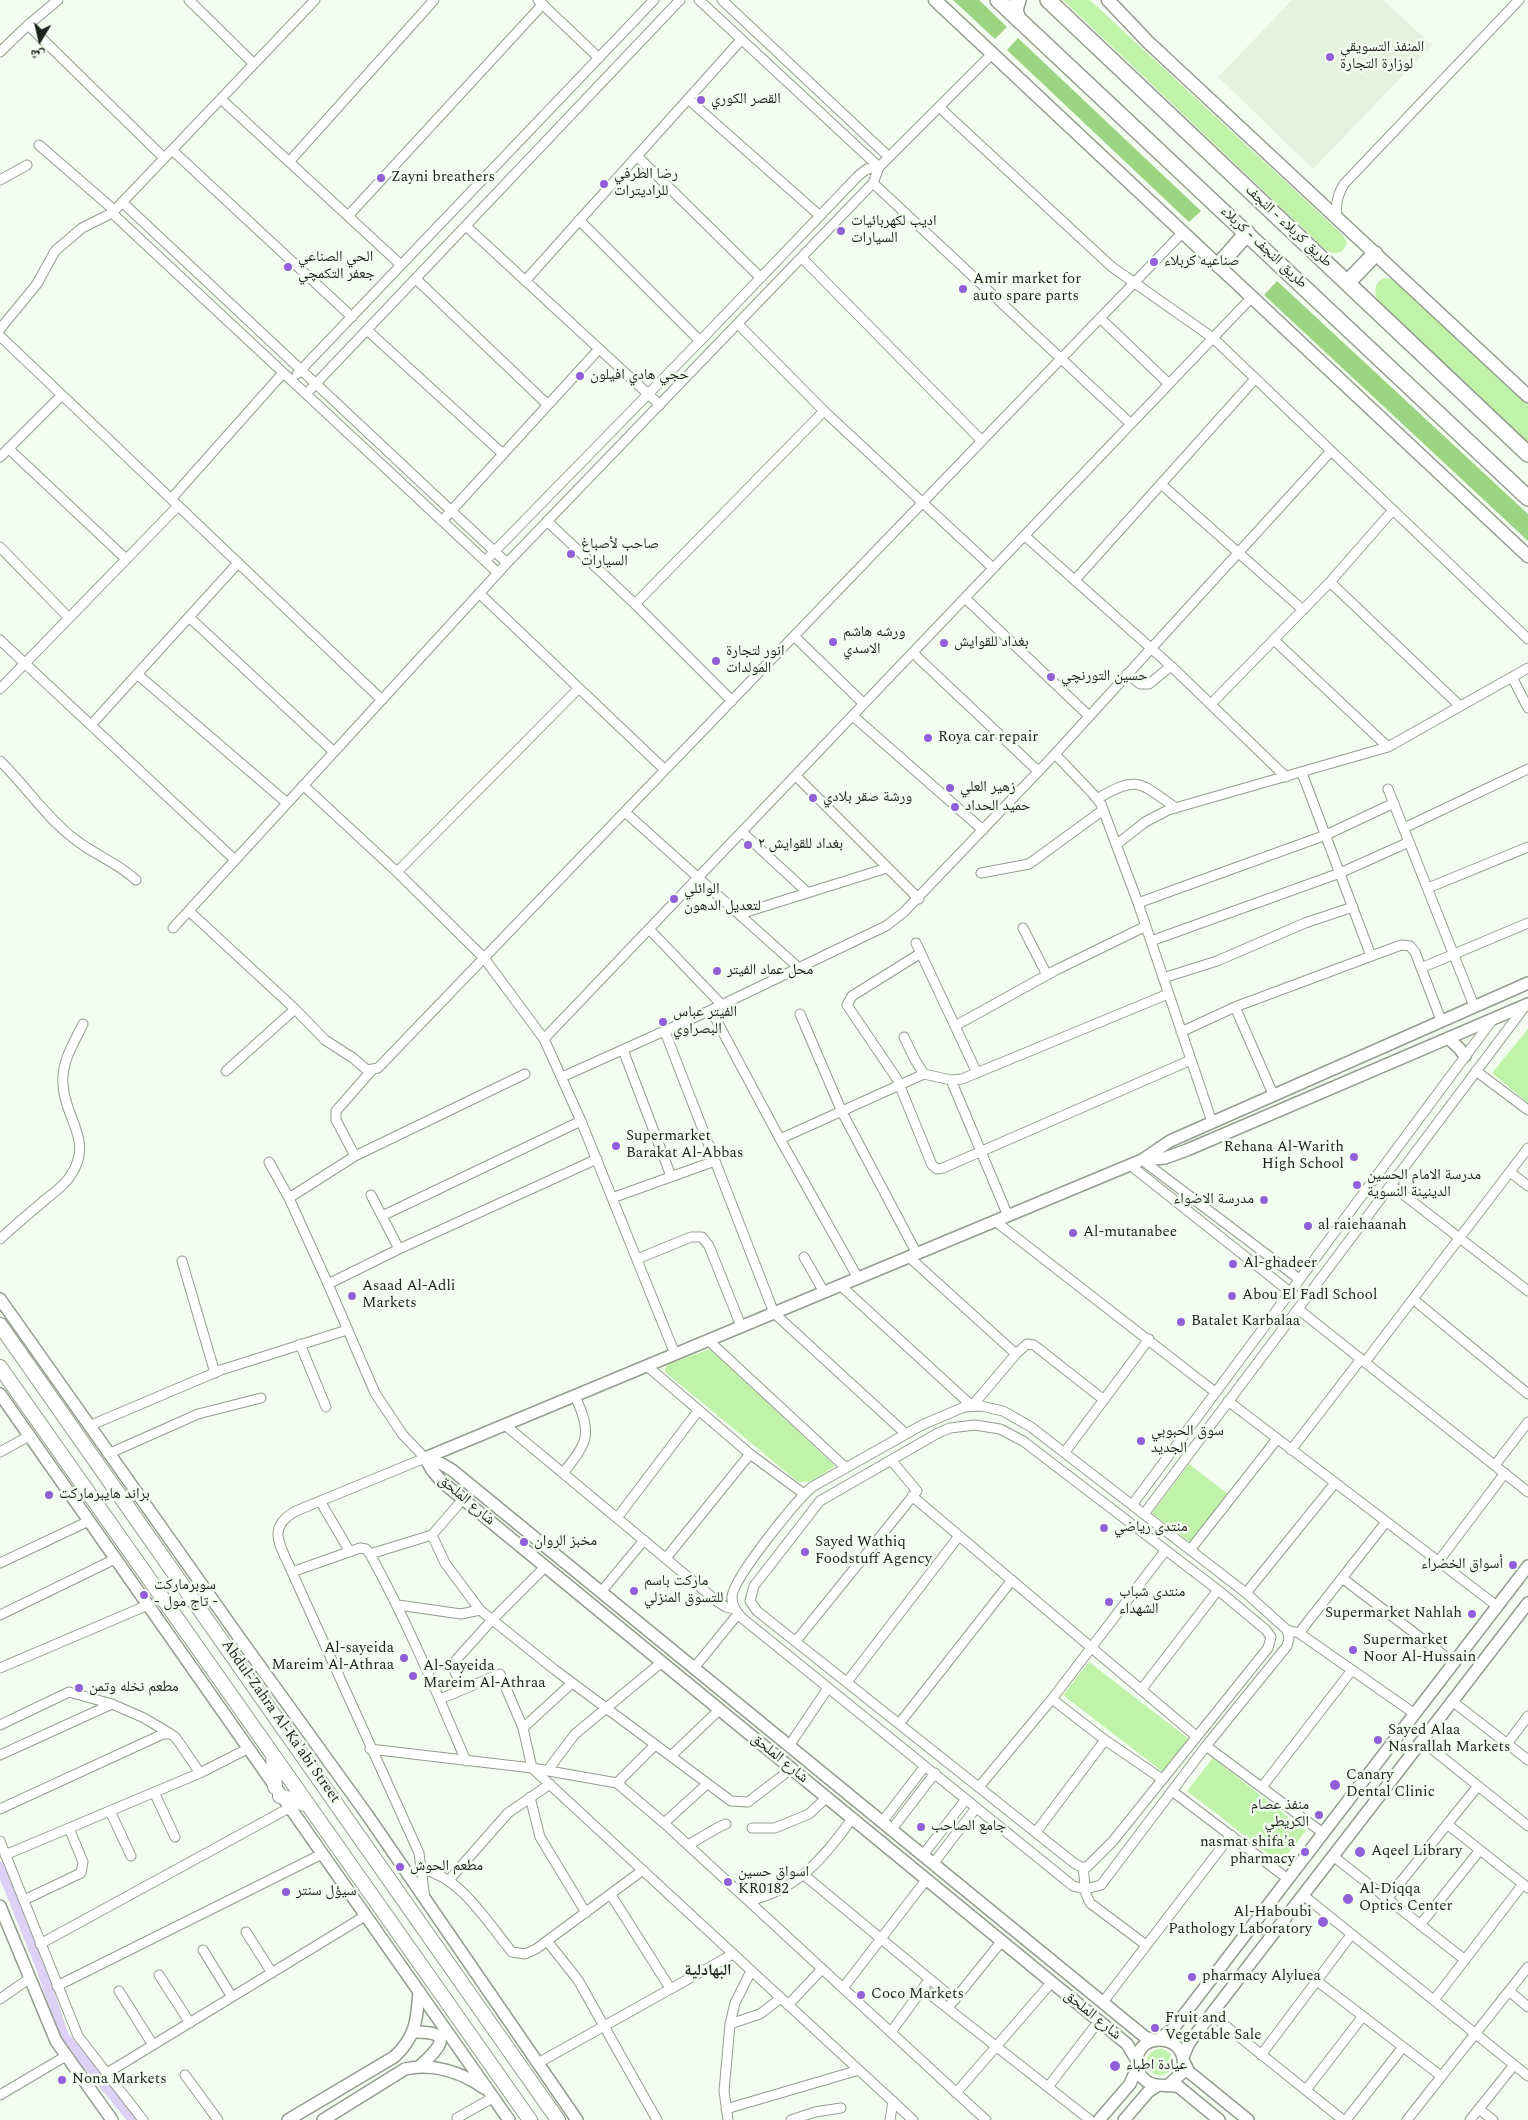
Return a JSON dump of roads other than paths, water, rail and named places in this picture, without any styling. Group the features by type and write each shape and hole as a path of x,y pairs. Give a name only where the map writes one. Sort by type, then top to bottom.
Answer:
{"highway":[{"name":"طريق النجف - كربلاء","path":"998,0 1528,498"},
{"path":"1018,0 1016,10 1018,19"},
{"name":"طريق كربلاء - النجف","path":"1048,0 1528,454"},
{"path":"1219,265 1247,233"},
{"path":"1347,283 1375,254"}],"main road":[{"path":"935,0 1528,556"},
{"path":"1110,1 1148,42 1528,396"},
{"name":"Abdul-Zahra Al-Ka'abi Street","path":"0,1325 558,2120"},
{"name":"Abdul-Zahra Al-Ka'abi Street","path":"0,1367 530,2120"},
{"path":"124,1543 137,1540 144,1528"},
{"path":"149,1579 158,1568 172,1569"},
{"path":"273,1755 278,1792 308,1805"}],"street":[{"path":"0,52 58,0"},
{"path":"189,0 254,64"},
{"path":"0,329 37,284 55,251 82,228 113,212 315,0"},
{"path":"289,162 434,0"},
{"path":"292,380 654,0"},
{"path":"306,394 680,0"},
{"path":"699,0 879,167"},
{"path":"722,0 888,157"},
{"path":"1338,220 1337,197 1344,184 1519,0"},
{"path":"348,216 540,2 599,58"},
{"path":"28,25 164,158"},
{"path":"525,281 741,40"},
{"path":"173,928 507,563 873,183 879,167 888,157 992,54"},
{"path":"221,99 401,265"},
{"path":"688,99 819,215"},
{"path":"939,107 1112,267 1213,338 1528,639"},
{"path":"39,145 498,573"},
{"path":"172,150 352,317"},
{"path":"637,156 761,278"},
{"path":"0,180 27,164"},
{"path":"485,561 863,171 879,167"},
{"path":"873,183 1131,424"},
{"path":"122,202 507,563"},
{"path":"580,220 700,341"},
{"path":"466,226 660,405"},
{"path":"355,1156 336,1120 335,1114 339,1106 372,1070 380,1066 1183,232"},
{"path":"802,258 982,441"},
{"path":"416,279 548,405"},
{"path":"544,1039 1252,297"},
{"path":"1100,318 1169,384"},
{"path":"738,324 824,411 993,568"},
{"path":"367,330 503,454"},
{"path":"0,336 382,700"},
{"path":"442,521 599,348"},
{"path":"171,499 284,373"},
{"path":"1075,580 1256,379"},
{"path":"0,457 62,396"},
{"path":"635,604 824,411"},
{"path":"8,448 126,559"},
{"path":"378,461 386,450"},
{"path":"562,1077 665,1032 886,926 919,899 1055,754 1331,451"},
{"path":"1161,484 1304,610"},
{"path":"0,689 178,506"},
{"path":"1211,704 1304,610 1393,510"},
{"path":"547,521 635,604 732,701"},
{"path":"1025,536 1171,666 1286,777"},
{"path":"0,547 69,618"},
{"path":"91,725 238,564"},
{"path":"1330,582 1460,706"},
{"path":"479,593 665,770"},
{"path":"965,598 1089,716"},
{"path":"189,617 334,752"},
{"path":"794,636 864,704"},
{"path":"0,640 235,860"},
{"path":"1274,640 1388,748"},
{"path":"913,653 1038,771"},
{"path":"1126,674 1140,684 1149,684 1171,666"},
{"path":"1116,845 1152,817 1176,808 1388,748 1528,668"},
{"path":"137,674 287,803"},
{"path":"1512,677 1528,708"},
{"path":"397,872 579,688"},
{"path":"853,716 983,830"},
{"path":"1055,754 1097,799 1103,810 1138,903 1212,1122"},
{"path":"0,761 65,832 87,849 118,865 136,880"},
{"path":"1404,828 1528,769"},
{"path":"1302,773 1372,956"},
{"path":"796,776 919,899"},
{"path":"1097,799 1116,787 1133,783 1149,790 1176,808"},
{"path":"303,785 397,872 484,958 544,1039 597,1159 674,1354"},
{"path":"1388,789 1474,1006"},
{"path":"1138,903 1326,835 1394,803"},
{"path":"981,873 1029,864 1103,810"},
{"path":"625,812 799,968"},
{"path":"742,832 808,893"},
{"path":"1151,941 1340,873 1409,842"},
{"path":"1428,888 1528,847"},
{"path":"740,914 887,868"},
{"path":"1163,978 1217,961 1306,923 1353,907"},
{"path":"189,911 295,1009 324,1040 353,1058 367,1070 372,1070"},
{"path":"1421,968 1528,923"},
{"path":"955,1026 1047,975 1146,926"},
{"path":"1023,928 1047,975"},
{"path":"649,929 722,1005"},
{"path":"916,943 977,1073"},
{"path":"1181,1032 1235,1007 1401,945 1410,946 1415,952 1442,1020"},
{"path":"921,953 852,996 847,1005 900,1085 934,1167 943,1168 981,1153 1191,1060"},
{"path":"425,1899 419,1853 370,1748 278,1537 277,1529 284,1518 320,1501 1142,1160 1170,1141 1528,983"},
{"path":"780,1139 924,1074 951,1080 962,1080 1168,994"},
{"path":"1142,1160 1165,1158 1187,1150 1527,1004"},
{"path":"1144,1514 1527,1004"},
{"path":"1235,1007 1273,1094"},
{"path":"226,1071 295,1009"},
{"path":"711,1010 780,1139 858,1278"},
{"path":"800,1014 842,1112 913,1255 1016,1354"},
{"path":"1132,1505 1493,1018"},
{"path":"0,1239 65,1183 77,1164 80,1150 78,1135 66,1100 63,1076 69,1053 83,1024"},
{"path":"665,1032 774,1313 906,1434"},
{"path":"904,1037 924,1074"},
{"path":"1448,1038 1460,1048 1465,1056"},
{"path":"1475,1043 1490,1053"},
{"path":"623,1050 671,1176"},
{"path":"1476,1071 1528,1110"},
{"path":"288,1198 355,1156 524,1074"},
{"path":"951,1080 1008,1216"},
{"path":"382,1216 581,1121"},
{"path":"1291,1450 1413,1299 1528,1148"},
{"path":"328,1284 399,1249 597,1159"},
{"path":"612,1198 715,1160"},
{"path":"1142,1160 1299,1279"},
{"path":"269,1162 328,1284 346,1330 375,1393 387,1414 403,1435 425,1458"},
{"path":"1130,1165 1290,1292"},
{"path":"1510,1172 1528,1186"},
{"path":"1391,1185 1528,1292"},
{"path":"370,1195 399,1249"},
{"path":"995,1221 1215,1392"},
{"path":"637,1259 691,1237 702,1237 709,1246 741,1326"},
{"path":"804,1257 824,1292"},
{"path":"182,1260 215,1373"},
{"path":"840,1285 972,1406"},
{"path":"0,1299 88,1426 368,1816 578,2120"},
{"path":"1413,1299 1528,1394"},
{"path":"1298,1309 1528,1492"},
{"path":"88,1426 215,1373 346,1330"},
{"path":"1064,1452 1149,1339"},
{"path":"708,1340 846,1468"},
{"path":"300,1344 326,1406"},
{"path":"972,1406 1016,1354 1027,1344 1034,1345 1104,1400"},
{"path":"647,1366 750,1454 804,1494"},
{"path":"0,1395 494,2097 508,2120"},
{"path":"563,1473 581,1451 586,1436 586,1424 575,1396"},
{"path":"108,1454 198,1414 261,1398"},
{"path":"1228,1402 1497,1606"},
{"path":"736,1611 732,1598 738,1580 804,1494 816,1484 941,1416 972,1406 990,1407 1003,1411 1031,1427 1246,1594 1287,1630 1299,1633 1415,1714"},
{"path":"617,1518 698,1411"},
{"path":"1495,1465 1528,1422"},
{"path":"505,1425 722,1605 736,1611 1073,1886 1085,1889 1101,1885 1206,1746 1287,1646 1290,1638 1287,1630"},
{"path":"975,1425 988,1426 1012,1434 1218,1590 1266,1630 1271,1637 1268,1648 1102,1853 1091,1864 1083,1867 1074,1863 899,1724 752,1606 750,1601 751,1591 820,1501 950,1428 975,1425"},
{"path":"0,1452 29,1436"},
{"path":"1190,1550 1277,1439"},
{"path":"666,1558 750,1454"},
{"path":"871,1454 880,1466"},
{"name":"شارع الملحق","path":"425,1458 436,1476 463,1499 1127,2044 1137,2064"},
{"name":"شارع الملحق","path":"425,1458 452,1470 1144,2036 1157,2040"},
{"path":"796,1641 917,1491 891,1460"},
{"path":"1078,1483 1088,1470"},
{"path":"1438,1562 1505,1473"},
{"path":"1246,1594 1335,1483"},
{"path":"912,1496 1196,1736"},
{"path":"370,1554 432,1535 463,1499"},
{"path":"320,1501 350,1552"},
{"path":"0,1563 89,1521"},
{"path":"1299,1633 1386,1522"},
{"path":"432,1535 445,1563 480,1610 606,1709 731,1801 748,1802 791,1769"},
{"path":"847,1682 959,1536"},
{"path":"601,1592 644,1540"},
{"path":"292,1572 360,1548 370,1554 398,1606 466,1761"},
{"path":"980,1787 1052,1699 1165,1551"},
{"path":"0,1615 115,1559"},
{"path":"464,1689 455,1672 456,1660 545,1566"},
{"path":"1099,2120 1130,2084 1142,2048 1173,2029 1528,1566"},
{"path":"1342,1578 1454,1663"},
{"path":"899,1724 1012,1580"},
{"path":"1141,1690 1218,1590"},
{"path":"1124,2120 1148,2092 1178,2078 1186,2047 1528,1603"},
{"path":"0,1668 148,1606"},
{"path":"398,1606 461,1614 480,1610"},
{"path":"694,1668 736,1611"},
{"path":"1271,1637 1287,1630"},
{"path":"547,1771 575,1734 662,1662"},
{"path":"1262,1787 1352,1670"},
{"path":"440,1699 500,1674 523,1728 532,1768 913,2120"},
{"path":"523,1728 572,1683"},
{"path":"789,1746 828,1688"},
{"path":"0,1724 68,1692 112,1704 144,1718 171,1734 176,1738 200,1773"},
{"path":"1052,1699 1105,1740 1162,1779"},
{"path":"1452,1701 1528,1760"},
{"path":"0,1755 112,1704"},
{"path":"869,1721 880,1708"},
{"path":"671,1756 719,1710"},
{"path":"1507,1744 1528,1716"},
{"path":"0,1809 163,1734 171,1734"},
{"path":"1036,1832 1105,1740"},
{"path":"1422,1741 1528,1826"},
{"path":"617,1783 655,1744"},
{"path":"1206,1746 1323,1833"},
{"path":"5,1855 200,1773 249,1748"},
{"path":"370,1748 532,1768 617,1783 664,1823 986,2120"},
{"path":"882,1822 925,1766"},
{"path":"892,1830 935,1774"},
{"path":"815,1789 823,1784 825,1775"},
{"path":"449,1880 508,1813 550,1784"},
{"path":"664,1823 707,1784"},
{"path":"1387,1898 1478,1786"},
{"path":"752,1828 775,1828 809,1814 845,1791"},
{"path":"1172,1791 1288,1879"},
{"path":"154,1792 175,1837"},
{"path":"530,1797 540,1838 586,1913"},
{"path":"923,1855 966,1799"},
{"path":"40,1944 289,1808"},
{"path":"933,1864 976,1808"},
{"path":"110,1811 131,1856"},
{"path":"749,1901 767,1897 804,1875 820,1862 852,1819"},
{"path":"688,1845 719,1826 726,1824"},
{"path":"1434,2000 1526,1886 1447,1824"},
{"path":"24,1900 71,1880 81,1873 83,1862 69,1828"},
{"path":"1103,2002 1231,1835"},
{"path":"0,1841 78,2036 143,2120"},
{"path":"1420,1925 1480,1850"},
{"path":"57,1986 322,1854"},
{"path":"1333,1856 1465,1960"},
{"path":"1083,1867 1085,1889 1090,1903 1146,1945"},
{"path":"422,1869 433,1871 457,1886 512,1952 525,1954 536,1949 612,1895 643,1870"},
{"path":"804,1875 955,2000"},
{"path":"843,1988 926,1880"},
{"path":"612,1895 670,1988"},
{"path":"1303,1896 1528,2076"},
{"path":"0,1906 56,2041 111,2120"},
{"path":"107,2073 365,1916"},
{"path":"246,1932 272,1973"},
{"path":"1262,2055 1351,1935"},
{"path":"547,1941 578,1980 657,2120"},
{"path":"948,2009 1001,1942"},
{"path":"203,1950 232,1997"},
{"path":"538,2063 733,1954"},
{"path":"1407,2120 1528,1967"},
{"path":"788,2005 822,1969"},
{"path":"728,2120 724,2091 730,2024 734,2003 752,1971"},
{"path":"159,1975 190,2022"},
{"path":"0,1999 30,1978"},
{"path":"891,2032 930,1978"},
{"path":"1317,1981 1441,2076"},
{"path":"956,2093 1051,1983"},
{"path":"923,1989 1090,2120"},
{"path":"119,1991 153,2045"},
{"path":"288,2120 394,2057 408,2042 413,2032 419,1991"},
{"path":"1508,1991 1528,2007"},
{"path":"730,2024 760,2014 781,1998"},
{"path":"1211,2014 1344,2120 1402,2047"},
{"path":"1306,2090 1363,2016"},
{"path":"1048,2087 1098,2022"},
{"path":"413,2032 432,2032 438,2036 440,2042 439,2048 420,2066"},
{"path":"1157,2040 1165,2040 1176,2046 1189,2072 1248,2120"},
{"path":"0,2095 66,2056"},
{"path":"1137,2064 1145,2080 1179,2088 1219,2120"},
{"path":"1470,2120 1514,2065"},
{"path":"323,2120 405,2069 420,2066 463,2076 494,2097"},
{"path":"726,2109 859,2070"},
{"path":"185,2075 218,2120"},
{"path":"456,2119 494,2097"},
{"path":"890,2120 893,2101"},
{"path":"792,2120 815,2112 841,2108"},
{"path":"1479,2109 1493,2120"}],"waterway":[{"path":"0,1866 41,1968 64,2036 133,2120"}],"place":[{"name":"المنفذ التسويقي لوزارة التجارة","path":"1330,57"},
{"name":"القصر الكوري","path":"701,100"},
{"name":"Zayni breathers","path":"381,178"},
{"name":"رضا الطرفي للراديترات","path":"604,184"},
{"name":"اديب لكهربائيات السيارات","path":"841,231"},
{"name":"صناعيه كربلاء","path":"1154,262"},
{"name":"الحي الصناعي جعفر التكمچي","path":"288,267"},
{"name":"Amir market for auto spare parts","path":"963,289"},
{"name":"حجي هادي افيلون","path":"580,376"},
{"name":"صاحب لأصباغ السيارات","path":"571,554"},
{"name":"ورشه هاشم الاسدي","path":"833,642"},
{"name":"بغداد للقوايش","path":"944,643"},
{"name":"انور لتجارة المولدات","path":"716,661"},
{"name":"حسين التورنچي","path":"1051,677"},
{"name":"Roya car repair","path":"928,738"},
{"name":"زهير العلي","path":"950,788"},
{"name":"ورشة صقر بلادي","path":"813,798"},
{"name":"حميد الحداد","path":"955,807"},
{"name":"بغداد للقوايش ٢","path":"748,845"},
{"name":"الوائلي لتعديل الدهون","path":"674,899"},
{"name":"محل عماد الفيتر","path":"717,971"},
{"name":"الفيتر عباس البصراوي","path":"663,1022"},
{"name":"Supermarket Barakat Al-Abbas","path":"616,1146"},
{"name":"Rehana Al-Warith High School","path":"1354,1157"},
{"name":"مدرسة الامام الحسين الدينينة النسوية","path":"1357,1185"},
{"name":"مدرسة الاضواء","path":"1264,1200"},
{"name":"al raiehaanah","path":"1308,1226"},
{"name":"Al-mutanabee","path":"1073,1233"},
{"name":"Al-ghadeer","path":"1233,1264"},
{"name":"Asaad Al-Adli Markets","path":"352,1296"},
{"name":"Abou El Fadl School","path":"1232,1296"},
{"name":"Batalet Karbalaa","path":"1181,1322"},
{"name":"سوق الحبوبي الجديد","path":"1141,1441"},
{"name":"براند هايبرماركت","path":"49,1495"},
{"name":"منتدى رياضي","path":"1104,1528"},
{"name":"مخبز الروان","path":"524,1542"},
{"name":"Sayed Wathiq Foodstuff Agency","path":"805,1552"},
{"name":"أسواق الخضراء","path":"1513,1565"},
{"name":"ماركت باسم للتسوق المنزلي","path":"634,1591"},
{"name":"سوبرماركت - تاج مول -","path":"144,1595"},
{"name":"منتدى شباب الشهداء","path":"1109,1602"},
{"name":"Supermarket Nahlah","path":"1472,1614"},
{"name":"Supermarket Noor Al-Hussain","path":"1353,1650"},
{"name":"Al-sayeida Mareim Al-Athraa","path":"404,1658"},
{"name":"Al-Sayeida Mareim Al-Athraa","path":"413,1676"},
{"name":"مطعم نخله وتمن","path":"79,1688"},
{"name":"Sayed Alaa Nasrallah Markets","path":"1378,1740"},
{"name":"Canary Dental Clinic","path":"1335,1785"},
{"name":"منفذ عصام الكريطي","path":"1319,1815"},
{"name":"جامع الصاحب","path":"921,1827"},
{"name":"nasmat shifa'a pharmacy","path":"1305,1852"},
{"name":"Aqeel Library","path":"1360,1852"},
{"name":"مطعم الحوش","path":"400,1867"},
{"name":"اسواق حسين KR0182","path":"728,1882"},
{"name":"سيؤل سنتر","path":"286,1892"},
{"name":"Al-Diqqa Optics Center","path":"1348,1899"},
{"name":"Al-Haboubi Pathology Laboratory","path":"1323,1922"},
{"name":"pharmacy Alyluea","path":"1192,1977"},
{"name":"Coco Markets","path":"861,1995"},
{"name":"Fruit and Vegetable Sale","path":"1155,2028"},
{"name":"عيادة اطباء","path":"1115,2066"},
{"name":"Nona Markets","path":"62,2080"}],"district":[{"name":"البهادلية","path":"708,1972"}]}
